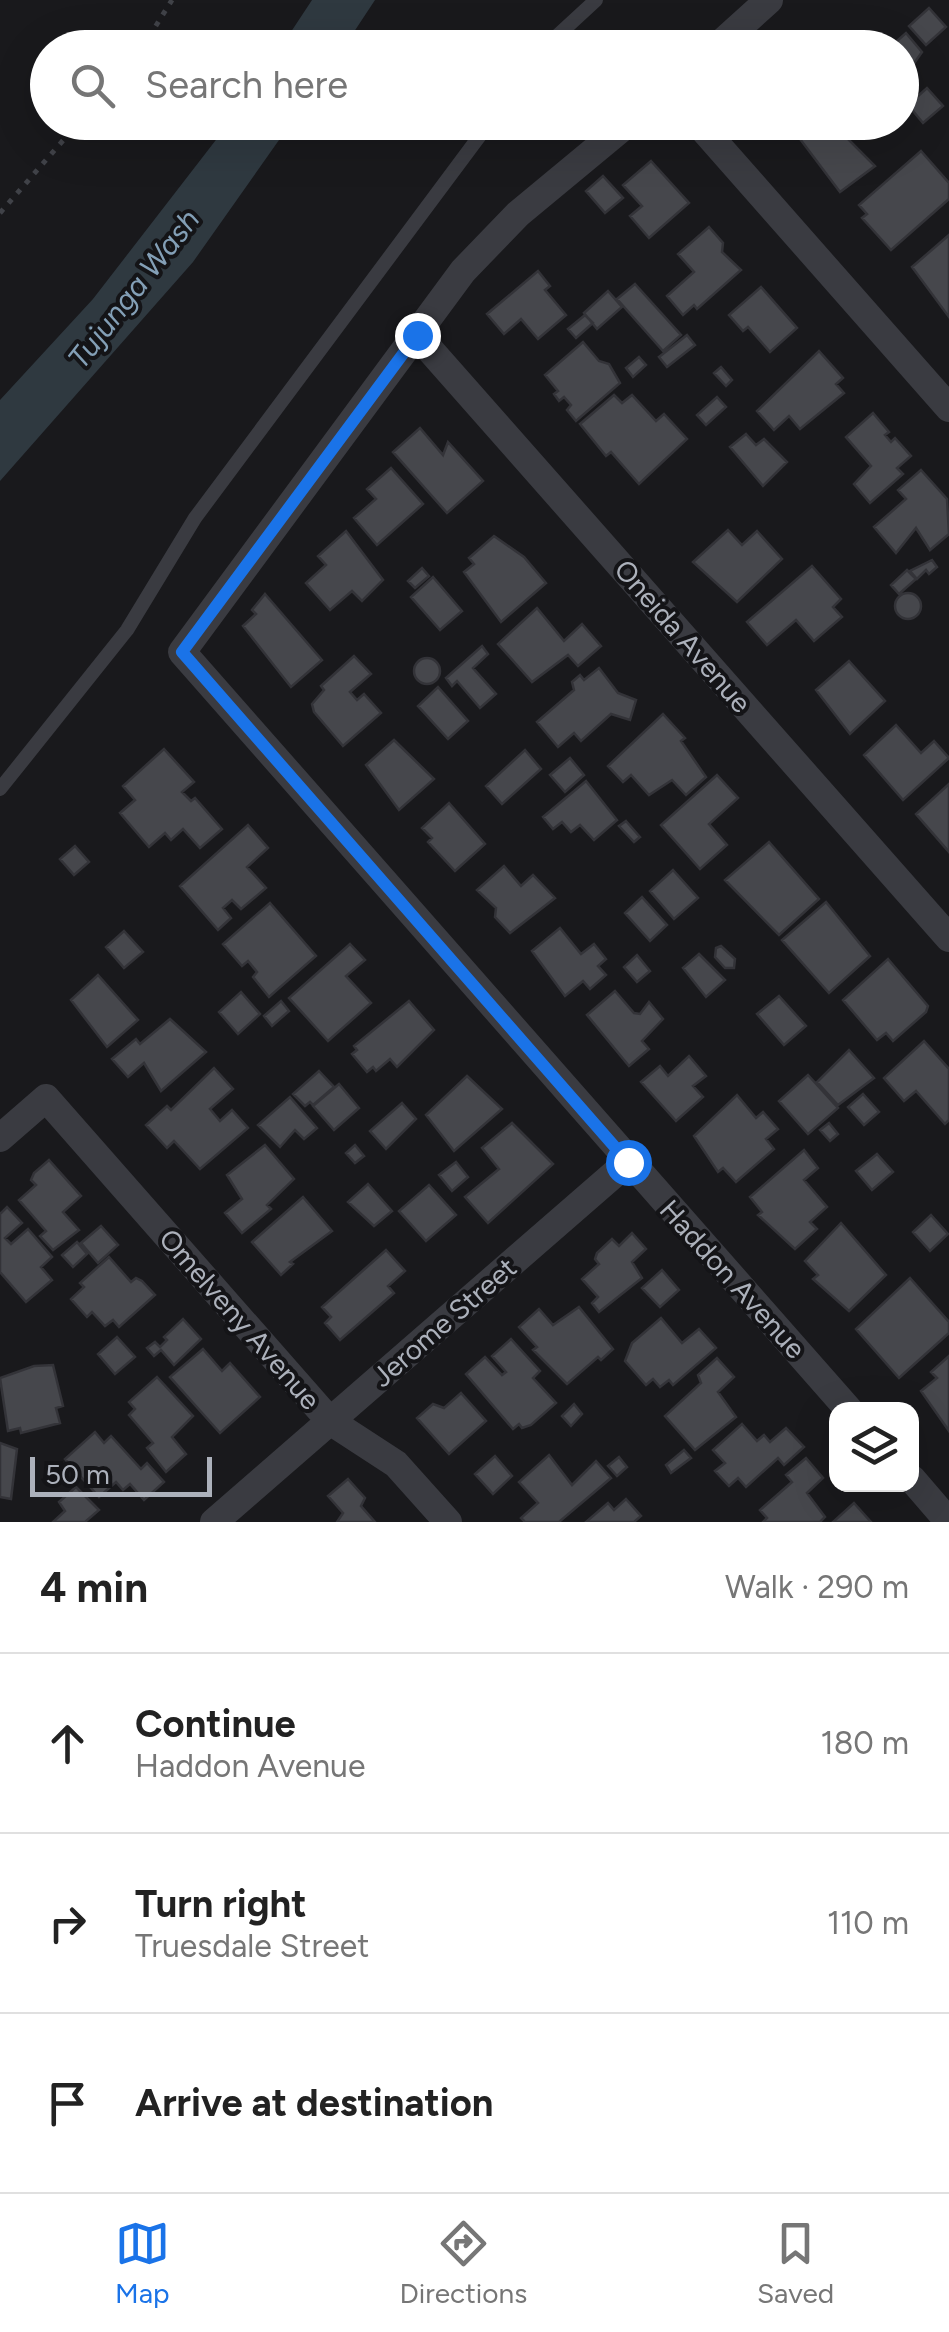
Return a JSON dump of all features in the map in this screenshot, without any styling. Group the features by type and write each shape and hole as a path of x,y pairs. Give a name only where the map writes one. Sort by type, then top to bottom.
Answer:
{"street":[{"path":"736,30 769,0"},
{"path":"417,335 463,271 518,214 607,140"},
{"path":"713,140 949,408"},
{"name":"Haddon Avenue","path":"417,335 182,652 842,1402"},
{"name":"Oneida Avenue","path":"417,335 949,938"},
{"name":"Omelveny Avenue","path":"0,1138 46,1098 330,1421 396,1464 448,1522"},
{"name":"Jerome Street","path":"214,1522 628,1162"},
{"path":"919,1488 949,1522"}],"lane":[{"path":"564,30 596,0"},
{"path":"0,788 127,630 194,518 477,140"}],"path":[{"path":"153,30 172,0"},
{"path":"0,213 63,140"}],"water":[{"path":"312,0 375,0 355,30 292,30"},
{"name":"Tujunga Wash","path":"216,140 279,140 193,262 0,481 0,400 93,299"}],"building":[{"path":"929,8 946,27 926,45 919,37 919,30 909,26"},
{"path":"927,88 943,106 923,123 919,118 919,95"},
{"path":"801,140 849,140 875,166 840,192"},
{"path":"921,151 949,183 949,199 891,250 862,218 867,214 859,205"},
{"path":"651,161 689,203 649,238 630,216 642,206 623,185"},
{"path":"603,176 623,198 605,213 586,191"},
{"path":"709,227 723,243 722,252 741,270 697,309 694,305 683,315 667,296 694,272 678,254"},
{"path":"949,235 949,317 912,267"},
{"path":"538,271 550,286 545,290 566,315 538,339 521,319 504,334 487,314"},
{"path":"635,284 681,335 663,351 617,299"},
{"path":"761,287 797,328 770,352 748,327 743,331 729,315"},
{"path":"608,291 622,307 597,329 584,313"},
{"path":"585,315 593,323 576,338 568,329"},
{"path":"687,335 695,345 667,367 659,357"},
{"path":"583,342 599,361 609,364 620,383 576,421 567,410 571,405 564,397 559,401 554,394 558,391 545,375"},
{"path":"819,351 843,378 836,384 844,393 800,429 789,416 774,430 757,411"},
{"path":"639,357 646,365 633,377 626,368"},
{"path":"721,367 732,380 726,386 714,373"},
{"path":"614,395 622,403 632,395 656,421 664,414 687,439 639,484 611,452 606,456 580,424"},
{"path":"717,397 726,407 706,425 697,415"},
{"path":"873,413 889,432 885,435 891,442 895,438 911,456 897,468 903,474 870,503 854,484 871,466 846,437"},
{"path":"420,428 443,455 448,442 483,481 447,513 393,452"},
{"path":"746,434 756,445 764,439 787,462 763,486 730,447"},
{"path":"391,468 423,504 377,545 354,518 376,499 367,489"},
{"path":"921,470 947,499 949,534 930,550 916,528 896,553 874,527 906,499 898,490"},
{"path":"728,530 742,545 757,531 782,559 737,602 693,562"},
{"path":"346,531 383,580 362,601 352,591 330,610 306,583 326,565 318,556"},
{"path":"494,536 524,557 546,583 501,622 464,572 474,564 469,558"},
{"path":"932,560 937,567 929,574 926,570 917,579 910,571"},
{"path":"812,566 841,599 833,607 842,617 814,641 796,620 767,645 747,622"},
{"path":"422,568 429,576 415,588 408,581"},
{"path":"907,570 916,579 899,594 891,585"},
{"path":"433,577 462,611 440,630 411,597"},
{"path":"908,593 917,597 921,606 917,615 908,619 899,615 895,606 899,597"},
{"path":"265,594 322,660 291,687 243,626 256,614 252,610"},
{"path":"537,608 564,641 582,624 601,646 578,666 568,655 532,682 498,644"},
{"path":"482,646 488,654 473,668 496,694 480,708 457,681 452,686 446,678"},
{"path":"354,656 371,674 350,692 357,700 364,694 381,713 343,746 314,712 312,704 324,690 321,686"},
{"path":"427,658 436,662 440,671 436,680 427,684 418,680 414,671 418,662"},
{"path":"849,661 885,701 850,734 816,690"},
{"path":"599,668 618,693 636,700 630,720 611,714 581,741 574,733 558,747 537,722 574,690 572,682 580,675 584,680"},
{"path":"438,687 468,721 448,739 418,706"},
{"path":"663,714 685,738 681,741 706,777 686,795 672,780 649,795 631,775 623,782 608,766"},
{"path":"896,725 921,753 934,741 949,758 903,800 864,755"},
{"path":"394,740 434,779 399,810 366,765"},
{"path":"164,749 194,782 182,792 191,801 195,798 222,829 200,848 183,829 171,840 165,833 149,847 120,813 135,800 123,786"},
{"path":"525,750 541,769 502,804 486,786"},
{"path":"570,758 584,775 565,792 550,775"},
{"path":"717,775 738,798 709,824 727,845 700,869 661,825"},
{"path":"586,781 617,820 594,840 580,825 571,832 562,822 553,829 543,817"},
{"path":"949,784 949,852 916,814"},
{"path":"449,803 485,844 455,871 428,842 432,838 422,828"},
{"path":"626,821 640,837 634,842 619,826"},
{"path":"248,825 268,848 247,867 266,888 241,909 232,900 223,908 231,918 218,930 180,886"},
{"path":"769,842 819,899 779,935 725,880"},
{"path":"75,846 89,862 74,875 60,859"},
{"path":"504,866 521,886 533,875 555,898 510,933 495,917 496,908 477,890"},
{"path":"673,870 698,898 674,919 650,891"},
{"path":"642,897 667,925 650,941 625,913"},
{"path":"826,902 870,956 829,993 782,940"},
{"path":"270,903 316,956 269,997 253,977 257,972 248,961 242,966 223,944"},
{"path":"560,928 581,954 594,944 606,959 598,966 606,975 590,989 583,981 565,996 532,951"},
{"path":"124,931 143,952 124,968 106,947"},
{"path":"350,944 365,960 346,976 371,1003 328,1041 289,998"},
{"path":"721,946 735,959 734,968 725,968 715,957 716,948"},
{"path":"699,954 725,980 706,997 683,968"},
{"path":"637,955 650,971 637,982 624,967"},
{"path":"888,959 928,1006 893,1041 886,1033 877,1040 843,1000"},
{"path":"98,975 138,1020 107,1047 71,1000"},
{"path":"615,991 634,1013 640,1014 649,1002 663,1019 642,1041 649,1049 629,1066 587,1015"},
{"path":"241,992 260,1014 238,1034 219,1012"},
{"path":"779,996 806,1026 784,1045 757,1014"},
{"path":"281,1001 289,1011 272,1026 264,1016"},
{"path":"409,1001 434,1030 397,1067 390,1059 376,1071 373,1067 367,1072 352,1054 357,1050 354,1046"},
{"path":"170,1019 206,1052 161,1091 144,1063 128,1077 112,1059 136,1039 140,1044"},
{"path":"924,1041 949,1069 949,1120 945,1124 916,1091 904,1101 884,1078"},
{"path":"849,1050 874,1078 838,1105 817,1082"},
{"path":"689,1056 706,1076 693,1086 703,1097 676,1121 641,1082 660,1066 668,1076"},
{"path":"214,1068 233,1089 210,1109 220,1121 232,1110 248,1128 200,1169 174,1141 167,1148 146,1125 167,1106 171,1110"},
{"path":"319,1071 334,1087 313,1105 310,1102 305,1106 293,1094"},
{"path":"808,1075 838,1108 808,1134 779,1101"},
{"path":"467,1076 502,1109 454,1151 426,1115"},
{"path":"339,1084 359,1108 334,1130 313,1106"},
{"path":"863,1094 879,1112 864,1125 848,1107"},
{"path":"737,1095 756,1118 763,1112 778,1129 766,1139 774,1149 736,1182 723,1168 718,1172 694,1136"},
{"path":"290,1097 317,1128 304,1139 295,1130 280,1147 258,1125"},
{"path":"402,1103 416,1119 386,1149 370,1131"},
{"path":"512,1123 553,1164 488,1223 465,1197 499,1169 482,1148"},
{"path":"829,1123 838,1134 830,1141 820,1130"},
{"path":"265,1145 294,1179 267,1205 271,1209 242,1233 225,1213 242,1199 227,1175"},
{"path":"355,1145 364,1156 355,1163 346,1153"},
{"path":"804,1150 818,1168 804,1180 827,1207 810,1222 817,1229 795,1249 758,1215 762,1212 750,1197"},
{"path":"877,1154 893,1172 872,1190 856,1171"},
{"path":"49,1160 81,1196 63,1212 79,1230 53,1250 40,1236 46,1231 19,1200 36,1185 31,1180 34,1173"},
{"path":"456,1162 468,1177 452,1191 439,1175"},
{"path":"368,1184 392,1211 374,1226 348,1202"},
{"path":"429,1185 456,1215 426,1241 399,1211"},
{"path":"303,1197 332,1231 290,1262 293,1264 281,1275 252,1242"},
{"path":"7,1207 22,1223 5,1238 11,1244 28,1229 52,1257 41,1267 52,1280 26,1302 0,1272 0,1214"},
{"path":"931,1215 948,1234 930,1251 913,1232"},
{"path":"841,1223 886,1275 849,1311 813,1279 818,1275 805,1261"},
{"path":"101,1226 118,1245 98,1263 81,1243"},
{"path":"632,1233 646,1249 632,1262 642,1278 599,1312 592,1303 598,1297 582,1279 599,1264 595,1259 597,1253 612,1239 619,1246"},
{"path":"77,1242 87,1254 73,1267 62,1255"},
{"path":"386,1250 405,1271 388,1286 394,1293 340,1340 325,1323 331,1317 322,1307"},
{"path":"109,1257 131,1282 136,1278 142,1281 155,1295 119,1327 113,1320 105,1326 92,1312 87,1317 71,1299 84,1287 80,1283"},
{"path":"662,1270 679,1290 660,1307 642,1288"},
{"path":"910,1278 949,1322 949,1333 899,1378 856,1329"},
{"path":"579,1307 613,1349 567,1384 533,1350 537,1347 519,1327 539,1309 553,1325"},
{"path":"661,1318 682,1343 699,1329 716,1348 673,1385 669,1380 660,1387 653,1379 646,1385 625,1361 632,1343"},
{"path":"183,1319 201,1339 174,1365 161,1350 154,1356 147,1348 155,1342 160,1347 167,1340 164,1337"},
{"path":"117,1337 135,1357 115,1374 98,1354"},
{"path":"511,1339 540,1371 533,1378 556,1403 531,1425 522,1428 519,1424 513,1429 466,1374 485,1357 502,1375 506,1372 492,1356"},
{"path":"203,1349 222,1371 230,1363 260,1397 220,1433 170,1377"},
{"path":"949,1356 949,1431 921,1391 937,1378 931,1372"},
{"path":"717,1358 734,1377 718,1392 736,1417 695,1450 665,1416 701,1383 698,1375"},
{"path":"53,1365 63,1406 56,1408 60,1423 21,1433 20,1428 8,1431 0,1378 34,1366"},
{"path":"157,1377 193,1416 172,1437 186,1454 166,1472 147,1448 153,1443 129,1415 135,1409 129,1402"},
{"path":"461,1393 486,1421 449,1454 417,1418 433,1404 444,1408"},
{"path":"574,1404 582,1414 571,1426 562,1416"},
{"path":"742,1424 757,1441 764,1435 770,1442 786,1428 804,1447 784,1465 778,1458 746,1487 738,1478 729,1486 715,1471 725,1463 713,1450"},
{"path":"95,1432 104,1443 111,1436 141,1469 147,1463 164,1482 144,1500 130,1484 123,1490 116,1482 99,1497 65,1459"},
{"path":"0,1443 17,1449 11,1499 0,1497"},
{"path":"684,1450 691,1458 671,1473 666,1465"},
{"path":"549,1455 572,1485 596,1461 611,1478 559,1522 525,1522 521,1518 538,1503 519,1482"},
{"path":"495,1456 512,1476 493,1494 475,1474"},
{"path":"619,1457 627,1467 617,1476 608,1466"},
{"path":"806,1458 823,1478 807,1493 825,1517 820,1522 763,1522 767,1518 760,1510 792,1482 786,1475"},
{"path":"348,1479 365,1498 361,1506 375,1522 337,1522 343,1513 328,1496"},
{"path":"76,1487 99,1510 85,1522 53,1522 65,1511 59,1502"},
{"path":"626,1499 641,1516 634,1522 586,1522 608,1503 614,1510"},
{"path":"854,1503 871,1522 833,1522"}],"route":[{"path":"417,335 182,652 628,1162"}]}
